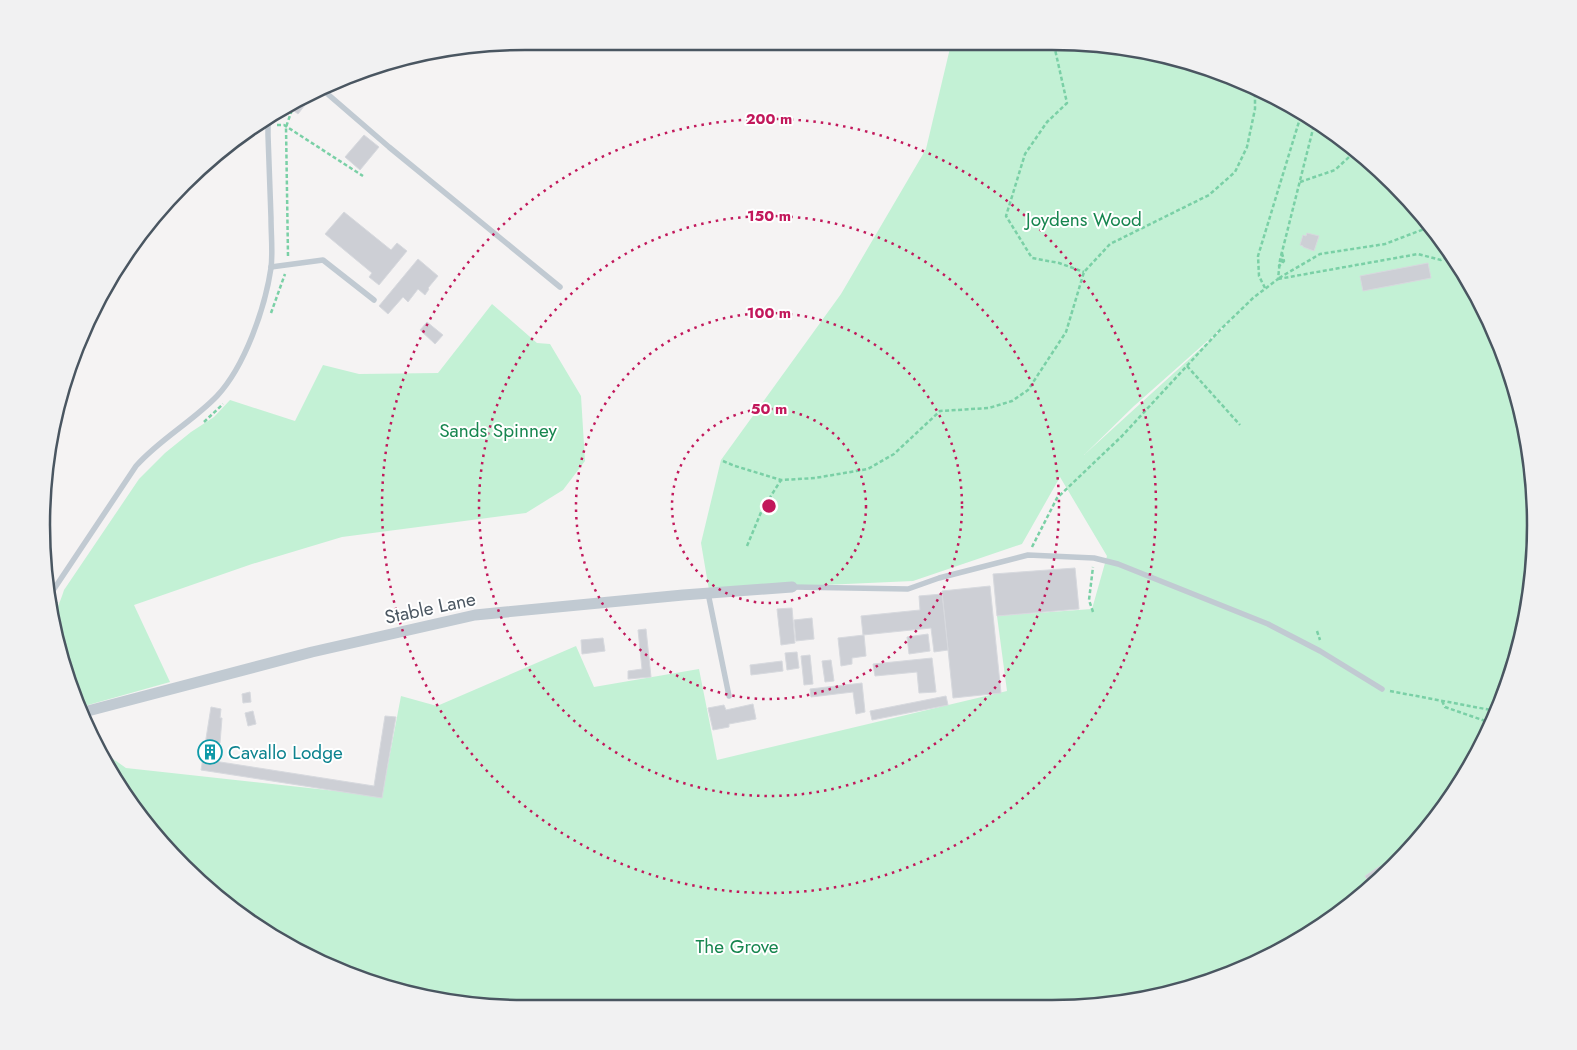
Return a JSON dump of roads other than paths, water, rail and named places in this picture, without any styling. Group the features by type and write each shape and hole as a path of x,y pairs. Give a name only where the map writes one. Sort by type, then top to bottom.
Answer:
{"street":[{"name":"Stable Lane","path":"88,711 312,652 475,616 708,593 792,587"}],"lane":[{"path":"327,93 389,147 560,287"},
{"path":"54,589 136,466 154,448 206,407 229,382 242,358 254,328 271,267 268,126"},
{"path":"271,267 323,260 374,300"},
{"path":"792,587 908,589 939,578 1028,555 1094,558 1118,564 1268,624 1320,651 1382,689"},
{"path":"708,593 729,696"}],"place":[{"name":"Cavallo Lodge","path":"210,752"}],"park label":[{"name":"Joydens Wood","path":"1084,219"},
{"name":"Sands Spinney","path":"498,430"},
{"name":"The Grove","path":"737,946"}]}
